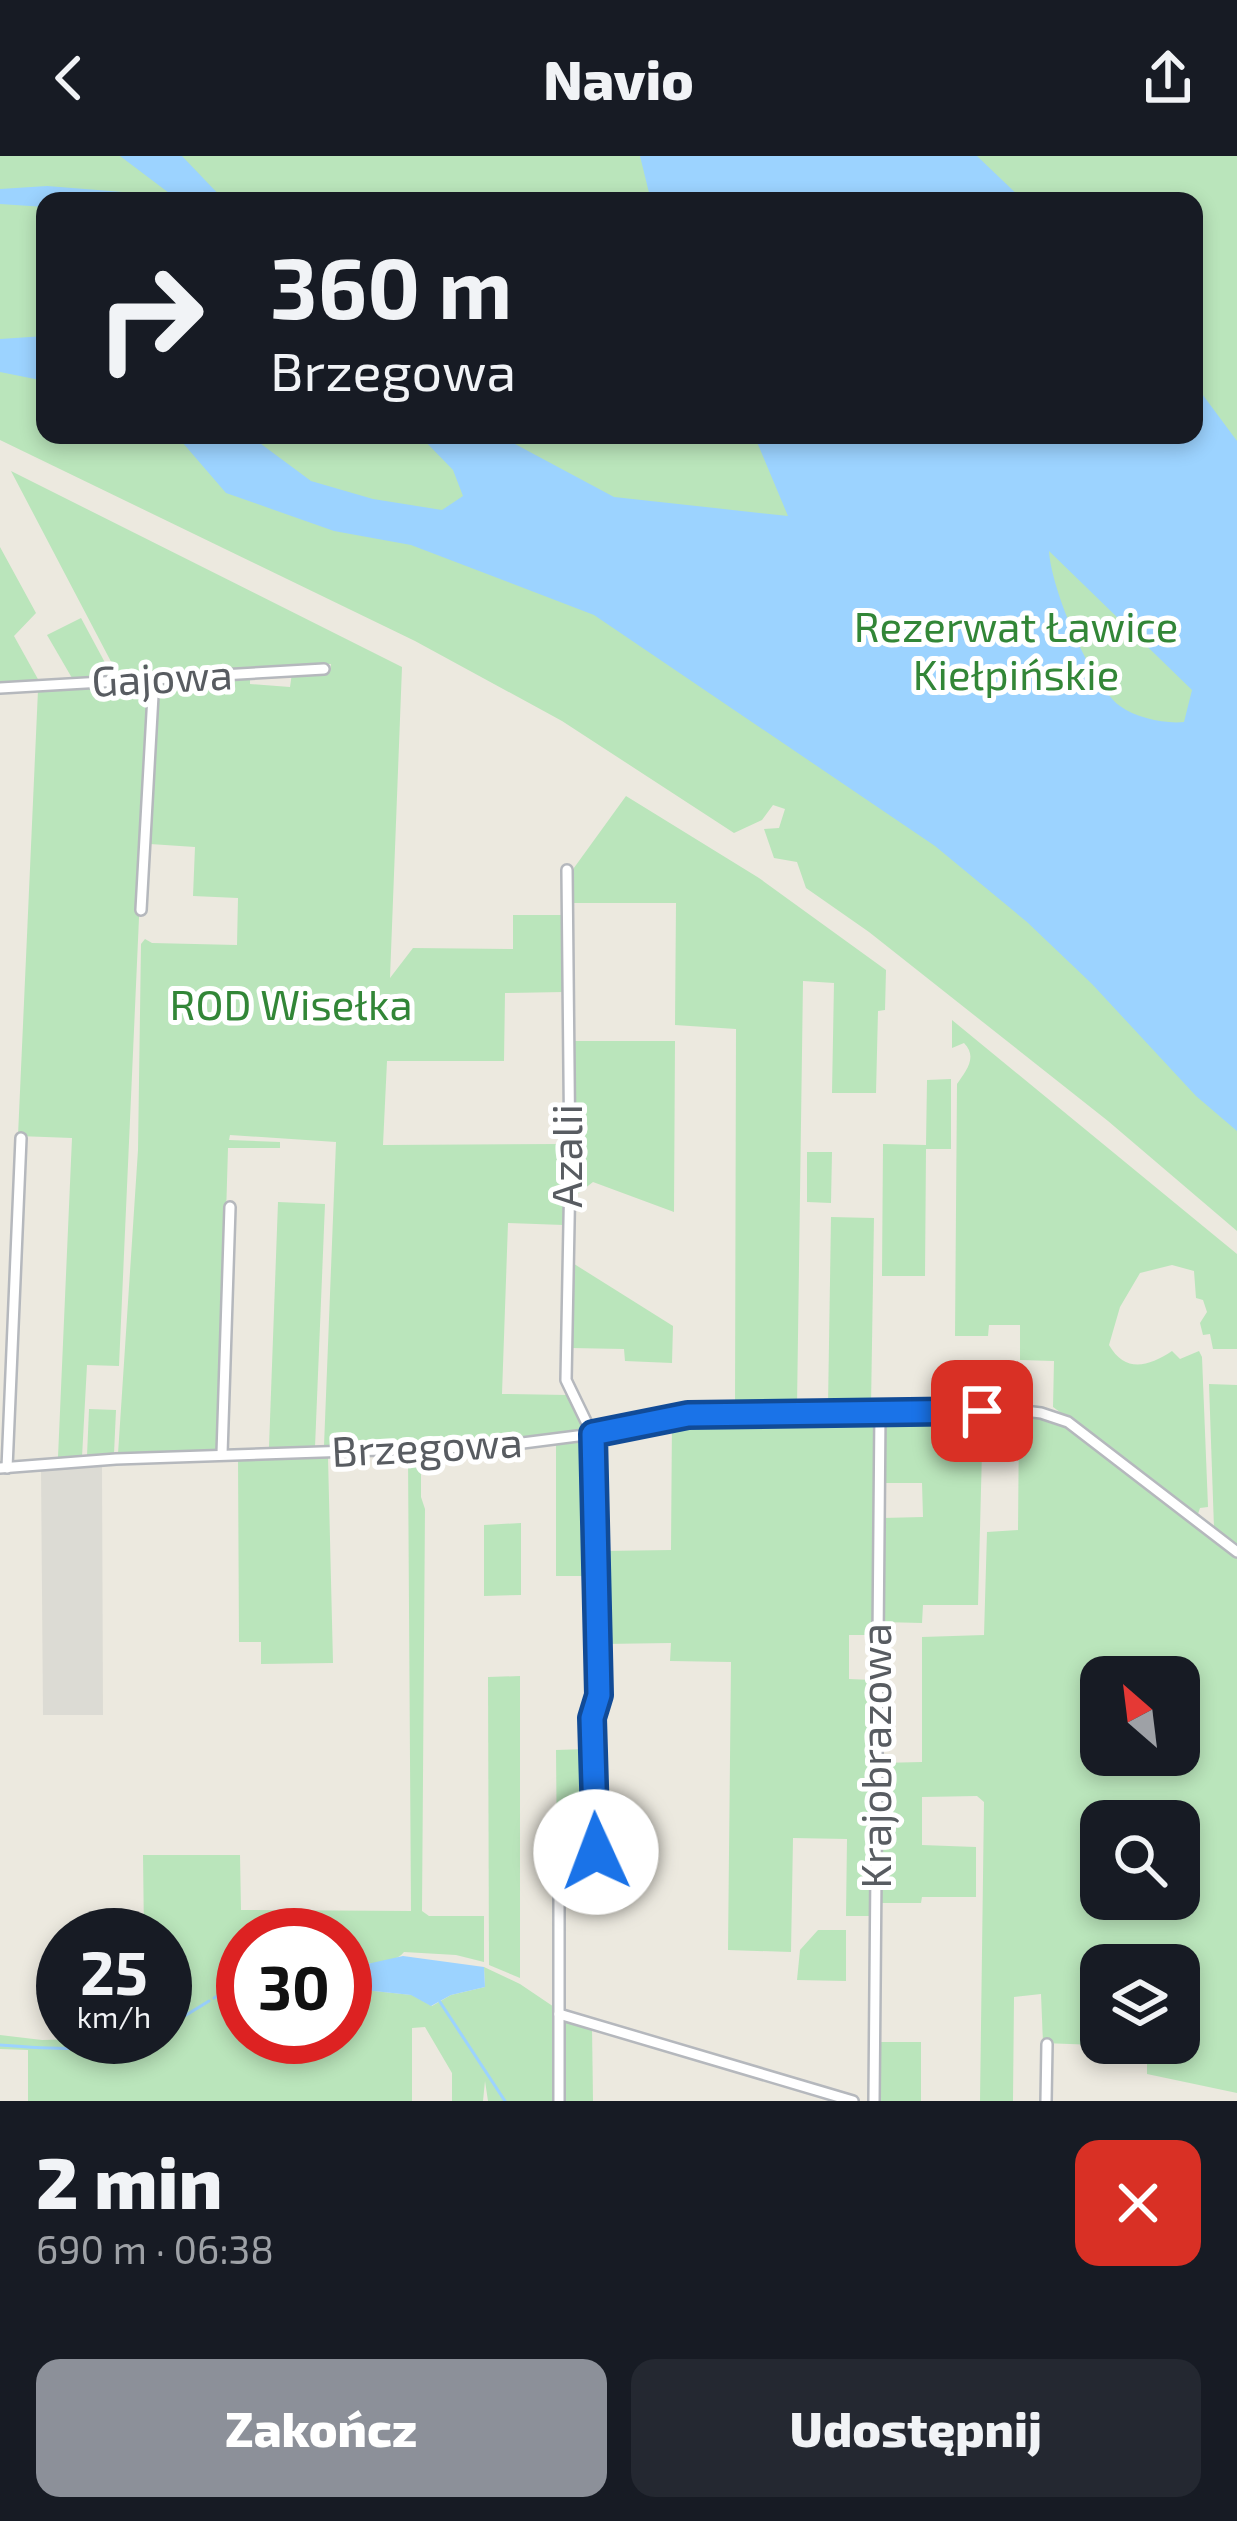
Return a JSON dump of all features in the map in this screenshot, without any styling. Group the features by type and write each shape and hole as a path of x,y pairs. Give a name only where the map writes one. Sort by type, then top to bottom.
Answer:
{"street":[{"name":"Gajowa","path":"0,688 324,669"},
{"path":"141,910 153,699 142,679"},
{"name":"Azalii","path":"567,870 566,1380 593,1434"},
{"path":"3,1468 20,1138"},
{"path":"222,1454 230,1207"},
{"name":"Brzegowa","path":"3,1468 222,1454 420,1450 593,1434 688,1415 1016,1410 1068,1422 1237,1552"},
{"name":"Krajobrazowa","path":"874,2101 880,1411"},
{"path":"559,2101 559,1870 568,1859 593,1857 596,1852 592,1718 599,1695 593,1434"},
{"path":"559,2014 854,2101"},
{"path":"1046,2044 1046,2101"}],"shaded area":[{"path":"102,1464 103,1715 43,1715 41,1469"}],"green space":[{"name":"Rezerwat Ławice Kiełpińskie","path":"0,156 1237,156 1237,1231 1108,1121 869,932 806,888 797,862 774,858 764,829 779,828 785,809 773,805 762,820 734,833 562,721 415,641 0,440"},
{"name":"ROD Wisełka","path":"11,471 402,667 390,978 413,948 513,949 513,915 564,915 564,992 505,993 504,1061 387,1061 383,1145 563,1144 564,1225 508,1223 502,1394 568,1395 586,1431 500,1442 324,1446 336,1142 230,1135 229,1140 280,1142 280,1148 228,1148 219,1452 118,1454 138,1150 141,944 145,939 237,945 238,898 193,896 195,847 150,844 158,681 250,675 250,684 290,687 292,673 330,672 331,664 118,675"},
{"path":"0,547 36,613 14,636 39,681 0,683"},
{"path":"81,618 108,675 72,678 47,635"},
{"path":"142,684 149,694 119,1366 87,1365 82,1457 58,1457 72,1138 18,1136 38,690"},
{"path":"626,796 759,878 886,970 885,1010 878,1011 876,1093 832,1093 834,983 803,981 797,1407 735,1407 736,1029 675,1025 676,903 571,903 571,872"},
{"path":"952,1020 1237,1254 1237,1349 1213,1349 1210,1334 1203,1335 1200,1323 1207,1312 1203,1300 1196,1298 1194,1271 1172,1265 1140,1273 1120,1307 1109,1345 1122,1360 1138,1364 1172,1351 1180,1359 1199,1351 1208,1507 1200,1508 1198,1514 1053,1407 1054,1361 1020,1360 1020,1325 989,1325 988,1336 955,1336 957,1084 970,1059 964,1043 952,1048"},
{"path":"571,1041 675,1041 674,1212 593,1182 571,1199"},
{"path":"951,1079 951,1149 926,1149 925,1276 882,1276 883,1144 926,1145 927,1080"},
{"path":"807,1152 832,1152 831,1203 807,1202"},
{"path":"278,1202 325,1204 315,1447 269,1447"},
{"path":"831,1217 874,1218 871,1406 828,1407"},
{"path":"571,1262 673,1326 672,1363 625,1361 624,1349 571,1348"},
{"path":"1209,1384 1237,1385 1237,1546 1214,1528"},
{"path":"89,1409 116,1410 114,1454 87,1456"},
{"path":"983,1413 978,1605 923,1605 922,1623 882,1622 882,1518 923,1517 922,1483 882,1483 883,1414"},
{"path":"874,1414 872,1635 849,1635 849,1679 872,1680 871,1916 846,1916 847,1839 793,1838 791,1952 728,1950 731,1662 670,1661 671,1643 603,1644 602,1551 671,1550 672,1420"},
{"path":"1019,1418 1042,1418 1063,1424 1237,1559 1237,2093 1147,2074 1147,2064 1200,2064 1200,1944 1080,1944 1080,2044 1043,2043 1041,1994 1014,1997 1013,2101 980,2101 984,1802 977,1796 922,1797 922,1845 976,1847 976,1897 880,1903 880,1763 922,1762 922,1637 984,1635 987,1532 1018,1530"},
{"path":"589,1438 593,1576 556,1576 556,1442"},
{"path":"408,1455 421,1455 425,1509 422,1911 429,1916 484,1916 484,1962 404,1952 386,1962 372,1963 372,1911 411,1911"},
{"path":"328,1457 333,1663 261,1664 261,1642 239,1642 238,1458"},
{"path":"521,1523 521,1595 484,1596 484,1525"},
{"path":"520,1676 520,1978 489,1965 488,1677"},
{"path":"588,1749 591,1851 567,1854 557,1861 556,1750"},
{"path":"143,1855 240,1855 241,1908 216,1908 216,2064 372,2064 372,1991 412,1995 432,2006 451,1995 485,1987 484,1967 557,2009 557,2101 488,2101 485,2081 483,2101 452,2101 452,2073 425,2027 412,2028 412,2101 28,2101 28,2050 0,2049 0,2035 36,2039 36,2064 192,2064 192,1908 144,1908"},
{"path":"818,1930 846,1930 846,1981 797,1980 800,1950"},
{"path":"569,2020 592,2026 593,2101 562,2101 562,2023"},
{"path":"880,2042 921,2042 921,2101 879,2101"}],"water":[{"path":"120,156 182,156 216,192 168,192"},
{"path":"640,156 977,156 1015,192 649,192"},
{"path":"47,186 123,192 36,192 36,206 0,204 0,189"},
{"path":"36,337 36,379 0,372 0,339"},
{"name":"Rezerwat Ławice Kiełpińskie","path":"1203,395 1237,441 1237,1131 1196,1096 1027,922 935,846 594,615 411,545 334,531 226,493 184,444 261,444 311,481 373,499 442,510 463,496 453,470 428,444 515,444 614,497 788,516 758,444 1203,444","holes":["1049,551 1192,690 1184,722 1134,714 1108,694 1074,634"]},
{"path":"403,1956 484,1967 485,1987 451,1995 431,2006 411,1995 372,1991 372,1963"}],"waterway":[{"path":"192,2011 209,2001"},
{"path":"440,2002 505,2101"},
{"path":"0,2045 36,2047"}],"route":[{"path":"596,1852 592,1718 599,1695 593,1434 688,1415 982,1411"}]}
